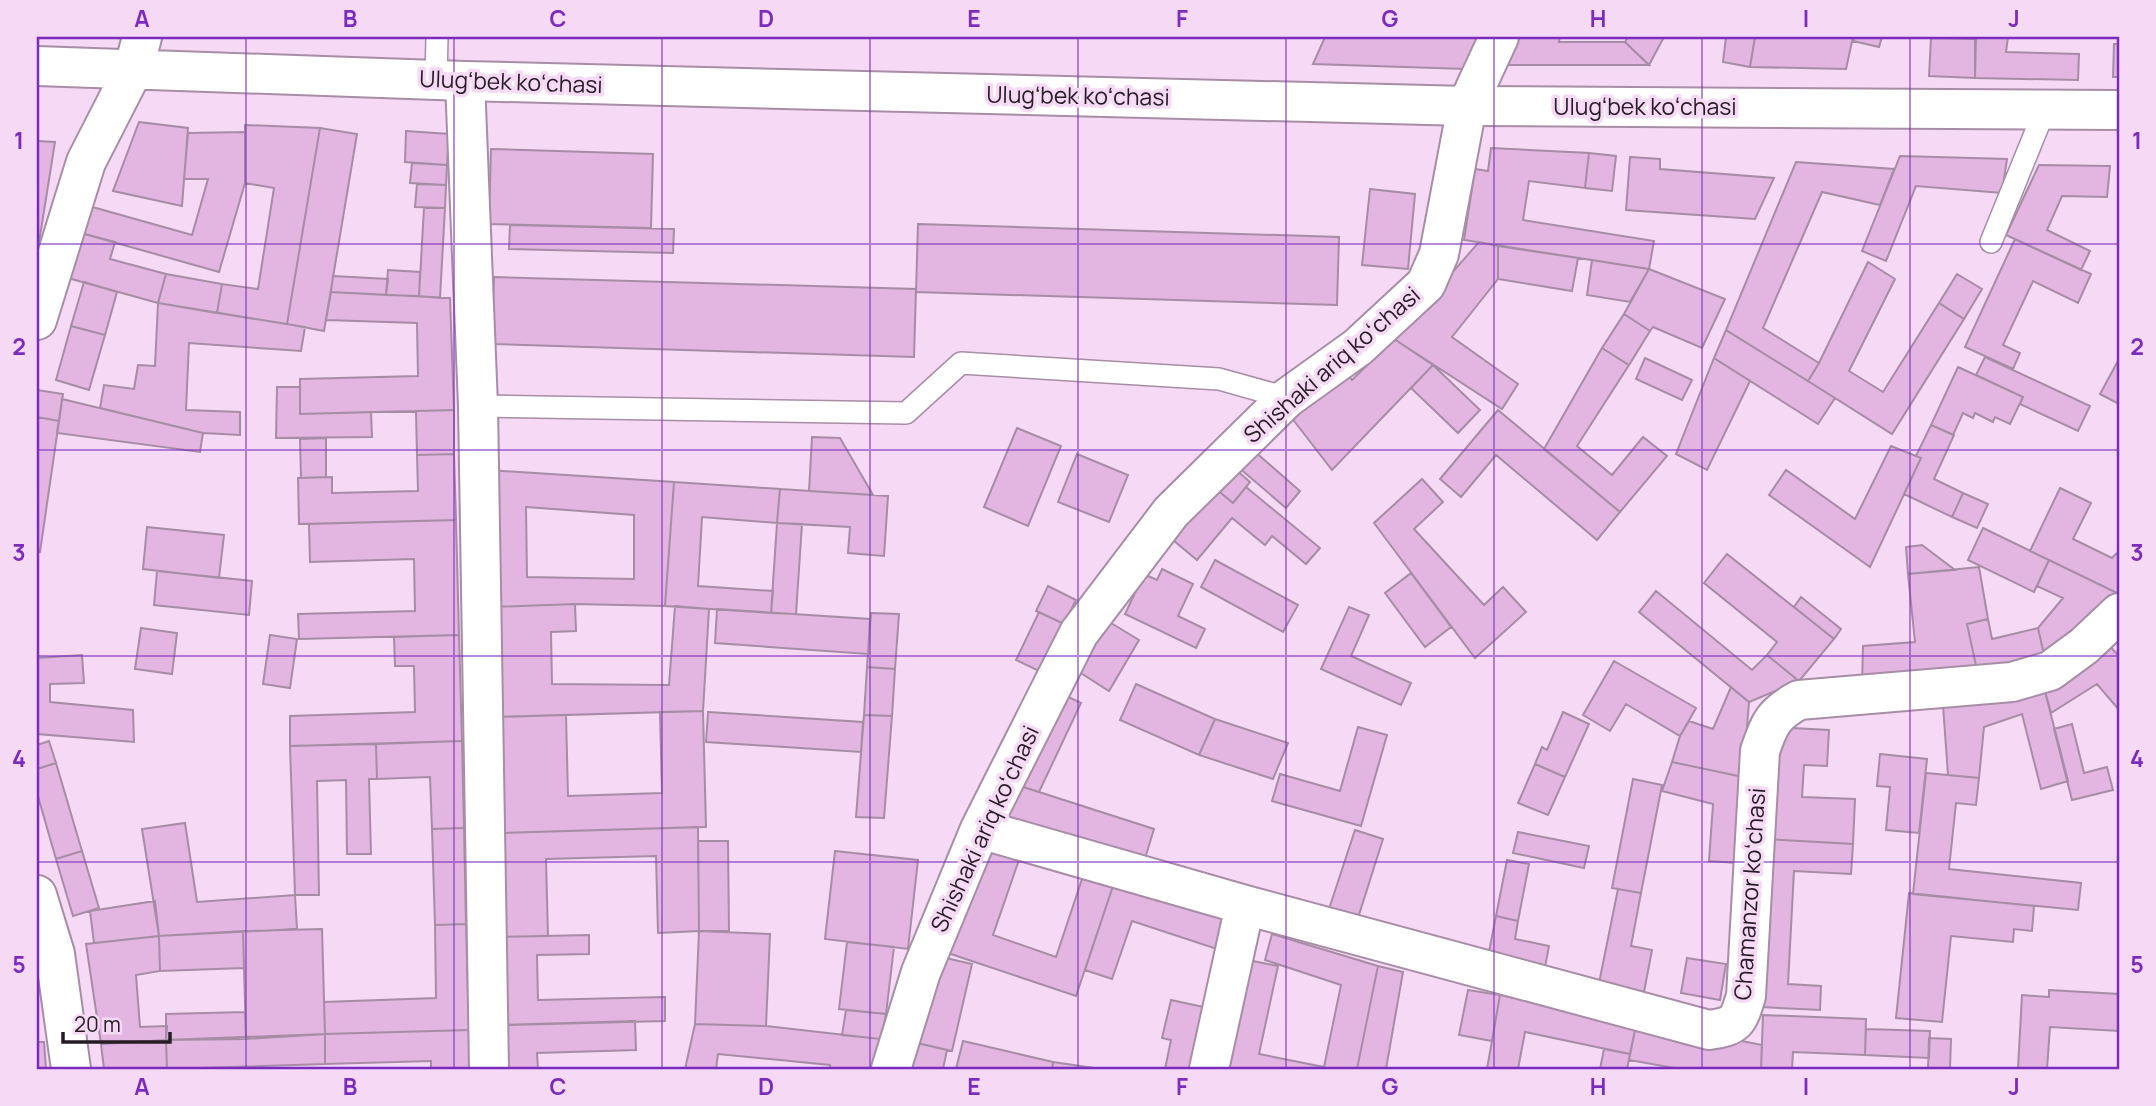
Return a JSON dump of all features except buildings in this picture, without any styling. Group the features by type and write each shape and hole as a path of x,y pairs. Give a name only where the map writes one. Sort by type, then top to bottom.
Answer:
{"street":[{"name":"Shishaki ariq koʻchasi","path":"891,1069 921,972 980,829 1079,633 1171,512 1287,398 1358,347 1426,284 1439,254 1466,106 1499,37"},
{"name":"Ulugʻbek koʻchasi","path":"37,66 138,52 451,81 1466,106 2119,110"},
{"path":"37,320 86,162 138,52"},
{"path":"451,81 478,406 489,1069"},
{"name":"Chamanzor koʻchasi","path":"980,829 1245,905 1709,1030 1728,1027 1740,1016 1746,996 1760,751 1768,726 1780,710 1799,700 2025,679 2050,671 2084,646 2119,613"},
{"path":"37,895 55,954 71,1069"},
{"path":"1209,1069 1245,905"}],"lane":[{"path":"437,37 451,81"},
{"path":"1991,242 2045,109"},
{"path":"478,406 906,413 961,363 1219,379 1287,398"}]}
